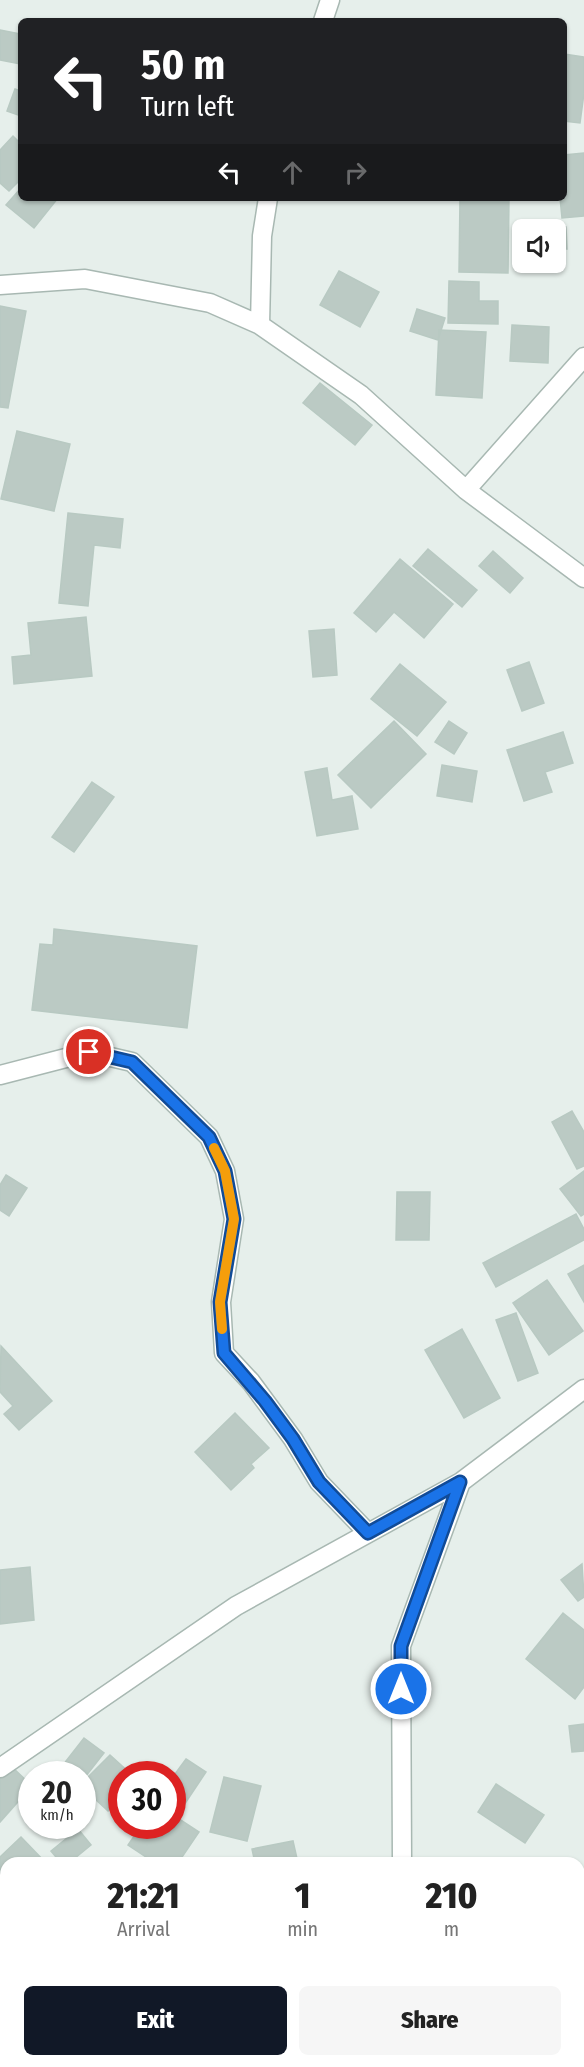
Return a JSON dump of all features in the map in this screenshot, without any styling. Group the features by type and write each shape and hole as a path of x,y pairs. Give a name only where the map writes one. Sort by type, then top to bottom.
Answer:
{"street":[{"path":"324,18 330,0"},
{"path":"260,325 262,236 268,201"},
{"path":"0,285 85,279 210,303 260,325 361,395 466,490 584,578"},
{"path":"466,490 584,357"},
{"path":"0,1075 89,1052 132,1062 209,1137 225,1171 234,1219 220,1302 224,1353 265,1401 293,1439 319,1482 368,1533"},
{"path":"0,1768 236,1606 460,1482 584,1389"},
{"path":"402,1857 401,1646 460,1482"}],"building":[{"path":"0,30 18,33 18,63 0,60"},
{"path":"567,54 584,57 584,93 580,123 567,121"},
{"path":"15,89 18,90 18,115 7,111"},
{"path":"13,136 18,141 18,182 9,191 0,183 0,150"},
{"path":"584,153 584,216 562,218 560,201 567,201 567,155"},
{"path":"18,191 18,201 56,201 34,228 6,205"},
{"path":"460,201 509,201 508,273 459,272"},
{"path":"339,271 379,292 360,327 320,305"},
{"path":"449,281 479,282 479,301 498,301 498,324 448,323"},
{"path":"0,306 26,311 8,408 0,407"},
{"path":"417,309 445,318 438,340 410,331"},
{"path":"512,325 549,327 548,363 510,361"},
{"path":"439,330 486,332 482,398 436,395"},
{"path":"320,383 372,425 355,445 303,403"},
{"path":"17,431 70,444 54,511 1,499"},
{"path":"68,513 123,519 120,548 94,545 88,606 59,603"},
{"path":"428,549 477,590 462,607 413,566"},
{"path":"493,551 523,578 510,593 479,566"},
{"path":"400,559 453,604 424,638 394,612 376,632 354,613"},
{"path":"86,617 92,676 14,684 12,657 31,655 28,623"},
{"path":"334,629 337,675 313,677 309,631"},
{"path":"529,662 544,703 522,711 507,670"},
{"path":"400,664 446,702 417,736 371,699"},
{"path":"394,721 426,754 371,808 338,775"},
{"path":"449,721 467,733 454,754 435,742"},
{"path":"563,732 573,763 545,772 552,792 524,801 507,750"},
{"path":"442,765 477,771 472,802 437,796"},
{"path":"327,768 332,800 352,796 358,829 317,836 305,772"},
{"path":"92,782 114,797 74,852 52,837"},
{"path":"54,929 197,946 187,1028 32,1010 40,944 53,945"},
{"path":"572,1111 584,1132 584,1166 577,1169 552,1122"},
{"path":"584,1171 584,1214 581,1216 560,1189"},
{"path":"6,1175 27,1188 9,1216 0,1210 0,1185"},
{"path":"397,1192 430,1192 429,1240 396,1240"},
{"path":"576,1214 584,1229 584,1240 496,1287 483,1263"},
{"path":"584,1265 584,1302 568,1274"},
{"path":"547,1280 583,1331 549,1355 513,1303"},
{"path":"516,1313 538,1373 518,1381 496,1320"},
{"path":"462,1329 500,1398 464,1418 425,1350"},
{"path":"1,1346 52,1401 19,1430 4,1414 13,1406 0,1392"},
{"path":"235,1413 269,1448 251,1464 254,1468 231,1490 195,1452"},
{"path":"582,1564 584,1597 578,1601 561,1580"},
{"path":"30,1567 34,1620 0,1624 0,1570"},
{"path":"563,1613 584,1630 584,1687 575,1699 526,1659"},
{"path":"584,1724 584,1751 572,1752 569,1726"},
{"path":"84,1738 104,1753 96,1763 96,1761 66,1761"},
{"path":"110,1755 117,1761 108,1761 108,1811 96,1800 96,1769"},
{"path":"186,1759 206,1772 186,1802 185,1761"},
{"path":"10,1765 18,1773 18,1802 0,1822 0,1776"},
{"path":"224,1777 261,1786 247,1841 210,1832"},
{"path":"496,1784 544,1815 525,1843 478,1812"},
{"path":"186,1824 199,1832 182,1857 146,1857 128,1845 132,1839 186,1839"},
{"path":"19,1839 23,1839 40,1857 0,1857"},
{"path":"66,1839 86,1839 91,1845 76,1857 56,1857 51,1851"},
{"path":"293,1841 297,1857 254,1857 252,1849"}],"slow traffic":[{"path":"214,1148 225,1171 234,1219 220,1302 222,1329"}],"route":[{"path":"89,1052 132,1062 209,1137 225,1171 234,1219 220,1302 224,1353 250,1382 293,1439 319,1482 368,1533 460,1482 401,1646 401,1689"}]}
